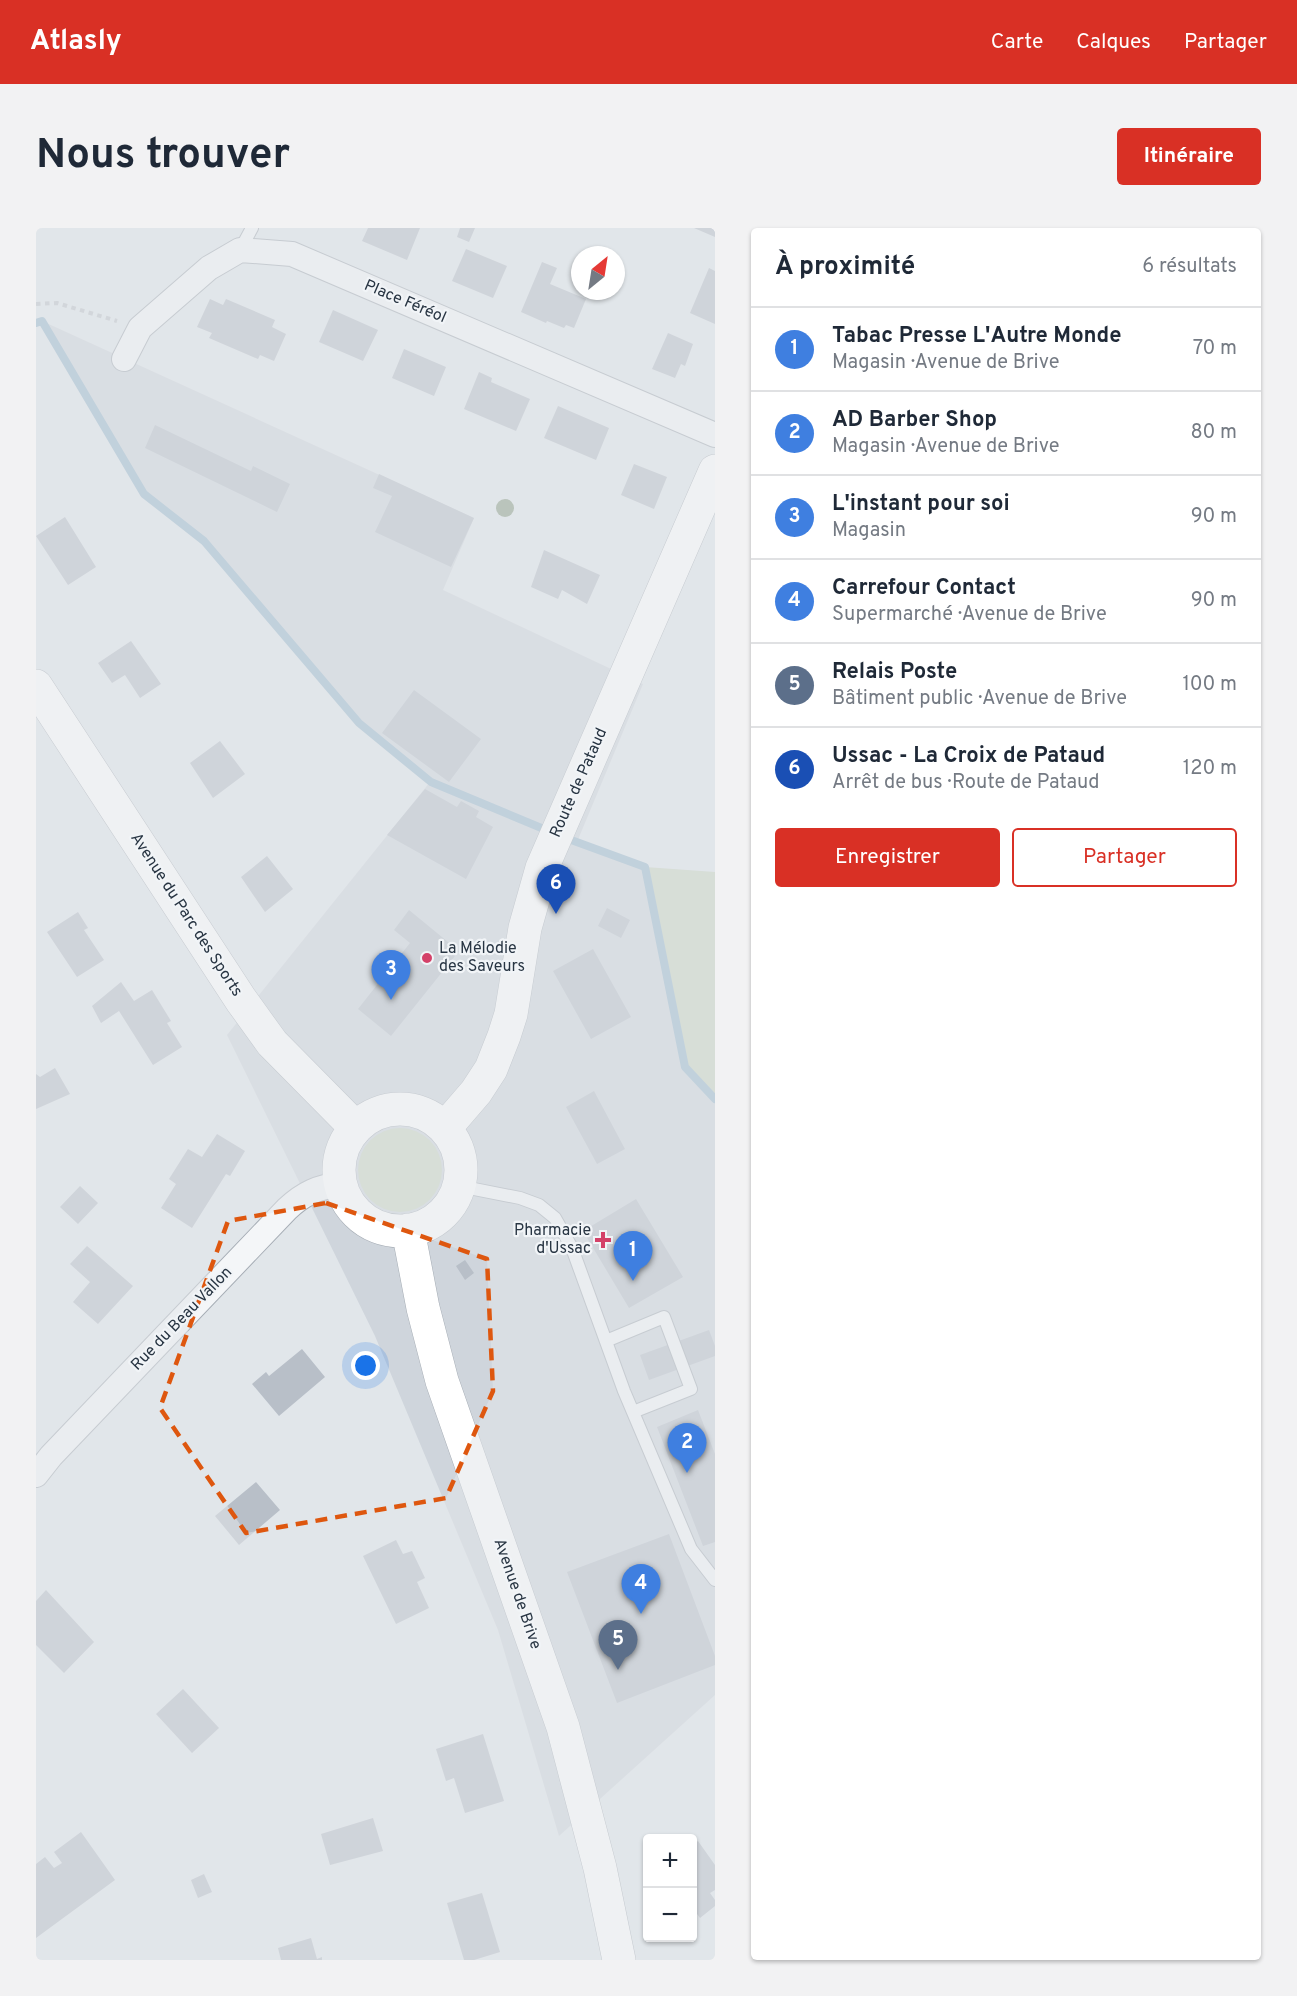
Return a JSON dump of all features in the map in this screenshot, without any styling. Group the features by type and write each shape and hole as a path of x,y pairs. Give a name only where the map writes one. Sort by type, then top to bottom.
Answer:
{"street":[{"path":"124,358 140,328 209,268 240,250"},
{"name":"Place Féréol","path":"240,250 292,254 715,435"},
{"name":"Route de Pataud","path":"445,1128 491,1069 511,1014 530,908 556,836 715,471"},
{"name":"Avenue du Parc des Sports","path":"36,686 241,1000 272,1043 356,1128"},
{"path":"390,1110 410,1110 429,1117 445,1128 455,1144 461,1161 459,1186 449,1207 431,1223 408,1230 393,1231 365,1220 346,1198 341,1184 339,1164 345,1145 356,1128 371,1116 390,1110"},
{"name":"Rue du Beau Vallon","path":"36,1475 51,1456 287,1209 303,1194 321,1186 341,1184"},
{"name":"Avenue de Brive","path":"408,1230 423,1308 442,1382 563,1727 600,1868 619,1960"}],"lane":[{"path":"240,250 252,228"},
{"path":"459,1186 520,1198 539,1205 555,1218 572,1248 633,1412 692,1549 715,1580"},
{"path":"606,1341 664,1317 691,1389 633,1412"}],"path":[{"path":"36,304 57,303 140,328"}],"highlighted area":[{"path":"326,1203 487,1259 493,1391 446,1498 246,1533 160,1408 228,1221"}],"shaded area":[{"path":"42,321 474,518 443,590 643,684 577,842 645,867 685,1067 715,1099 715,1695 559,1836 498,1630 375,1336 227,1035 430,782 359,723 204,541 144,494"}],"green space":[{"path":"645,867 715,872 715,1099 685,1067"},
{"path":"400,1128 416,1131 430,1140 439,1154 442,1170 439,1186 430,1200 416,1209 400,1212 384,1209 370,1200 361,1186 358,1170 361,1154 370,1140 384,1131"}],"building":[{"path":"368,228 420,228 407,260 362,241"},
{"path":"460,228 475,228 469,242 457,237"},
{"path":"694,228 715,228 715,237"},
{"path":"466,249 507,266 493,298 452,281"},
{"path":"542,262 557,268 550,284 571,293 571,300 586,300 574,328 566,325 564,328 547,321 546,323 521,312"},
{"path":"709,268 715,271 715,324 690,313"},
{"path":"210,299 223,305 226,299 275,320 272,327 286,334 274,361 260,355 258,359 209,338 212,333 197,327"},
{"path":"333,310 378,330 363,361 319,342"},
{"path":"668,333 693,344 685,366 681,364 675,378 652,369"},
{"path":"404,349 446,367 434,396 392,378"},
{"path":"479,372 492,378 491,382 530,399 516,431 464,409"},
{"path":"558,406 609,428 596,460 544,438"},
{"path":"155,425 251,471 253,466 290,484 277,512 145,448"},
{"path":"634,464 667,477 654,509 621,495"},
{"path":"379,474 474,518 451,567 375,532 392,496 373,488"},
{"path":"65,517 96,567 68,585 36,536"},
{"path":"544,550 600,575 587,604 562,590 558,599 531,587"},
{"path":"131,641 161,684 140,698 125,675 112,683 98,663"},
{"path":"414,690 481,739 449,782 382,733"},
{"path":"220,741 245,774 213,798 190,763"},
{"path":"425,789 457,807 461,801 479,811 476,817 493,827 466,879 387,835"},
{"path":"267,856 293,889 265,912 241,877"},
{"path":"607,908 630,920 621,938 598,926"},
{"path":"409,910 459,951 391,1036 358,1009 410,943 394,930"},
{"path":"78,912 88,928 84,930 104,960 77,977 47,932"},
{"path":"593,949 631,1017 591,1039 553,971"},
{"path":"121,982 134,1001 152,990 171,1021 167,1023 182,1047 153,1065 119,1011 101,1023 92,1006"},
{"path":"55,1068 70,1094 36,1109 36,1074 40,1077"},
{"path":"594,1091 625,1149 597,1164 566,1107"},
{"path":"217,1134 245,1151 230,1176 226,1174 192,1228 161,1208 176,1184 169,1179 188,1149 202,1157"},
{"path":"80,1186 98,1203 78,1224 60,1207"},
{"path":"636,1199 683,1277 629,1308 583,1231"},
{"path":"87,1246 133,1286 98,1324 73,1302 90,1282 70,1264"},
{"path":"465,1260 474,1273 465,1280 456,1266"},
{"path":"709,1330 715,1346 715,1356 649,1380 640,1355"},
{"path":"302,1349 325,1377 279,1416 252,1384 266,1372 269,1376"},
{"path":"698,1410 715,1454 715,1542 703,1546 657,1427"},
{"path":"256,1482 280,1510 239,1545 215,1516"},
{"path":"669,1534 715,1656 715,1665 617,1703 567,1572"},
{"path":"396,1540 403,1554 412,1551 425,1578 417,1582 429,1608 396,1624 363,1556"},
{"path":"46,1590 94,1642 64,1673 36,1645 36,1601"},
{"path":"183,1689 219,1728 192,1753 156,1714"},
{"path":"483,1734 504,1801 465,1813 454,1778 446,1781 436,1749"},
{"path":"373,1818 383,1851 330,1865 321,1834"},
{"path":"81,1832 115,1880 36,1938 36,1864 45,1857 54,1868 62,1863 54,1852"},
{"path":"697,1842 715,1865 715,1890 710,1893 715,1900 715,1906 700,1918 697,1914"},
{"path":"204,1874 212,1892 198,1898 191,1880"},
{"path":"482,1893 500,1952 474,1960 464,1960 447,1903"},
{"path":"311,1938 317,1959 322,1957 322,1960 281,1960 278,1948"}],"waterway":[{"path":"36,323 42,321 144,494 204,541 359,723 431,782 551,832"},
{"path":"563,837 645,867 685,1067 715,1099"}],"place":[{"name":"Ussac - La Croix de Pataud","path":"556,914"},
{"name":"La Mélodie des Saveurs","path":"427,958"},
{"name":"L'instant pour soi","path":"391,1000"},
{"name":"Pharmacie d'Ussac","path":"603,1240"},
{"name":"Tabac Presse L'Autre Monde","path":"633,1281"},
{"name":"AD Barber Shop","path":"687,1473"},
{"name":"Carrefour Contact","path":"641,1614"},
{"name":"Relais Poste","path":"618,1670"}]}
